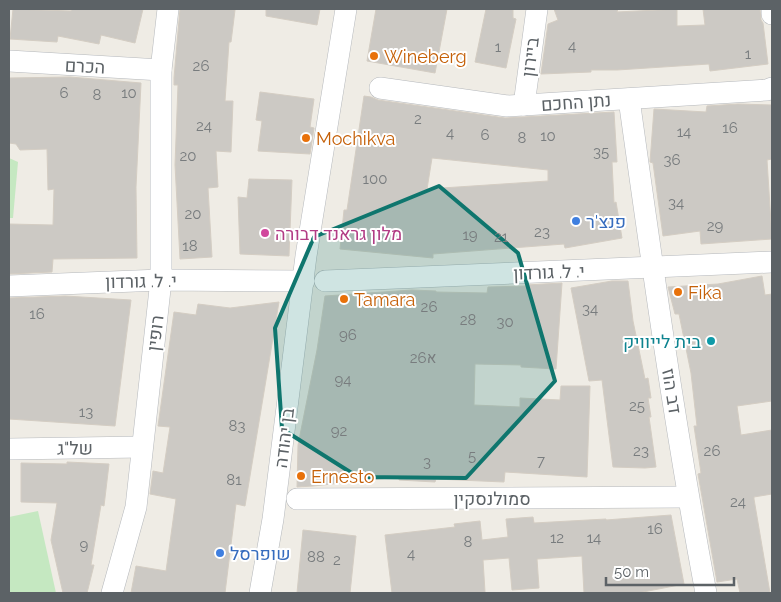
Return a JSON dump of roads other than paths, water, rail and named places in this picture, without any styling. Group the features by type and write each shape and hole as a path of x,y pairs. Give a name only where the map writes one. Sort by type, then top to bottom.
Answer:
{"street":[{"name":"רופין","path":"112,593 136,507 161,280 161,70 168,9"},
{"name":"בן יהודה","path":"260,593 273,519 306,256 346,9"},
{"name":"ביירון","path":"524,105 537,9"},
{"path":"772,9 772,14"},
{"name":"הכרם","path":"9,61 161,70"},
{"name":"נתן החכם","path":"380,88 508,106 766,90 772,88"},
{"name":"דב הוז","path":"629,99 688,497 706,593"},
{"name":"י. ל. גורדון","path":"326,281 772,262"},
{"name":"י. ל. גורדון","path":"9,286 161,280 304,282"},
{"name":"של\"ג","path":"9,449 142,447"},
{"name":"סמולנסקין","path":"297,499 688,497"}],"place":[{"name":"Wineberg","path":"374,56"},
{"name":"Mochikva","path":"306,138"},
{"name":"פנצ'ר","path":"576,221"},
{"name":"מלון גראנד דבורה","path":"265,233"},
{"name":"Fika","path":"678,292"},
{"name":"Tamara","path":"344,299"},
{"name":"בית לייוויק","path":"711,341"},
{"name":"Ernesto","path":"301,476"},
{"name":"שופרסל","path":"220,553"}]}
